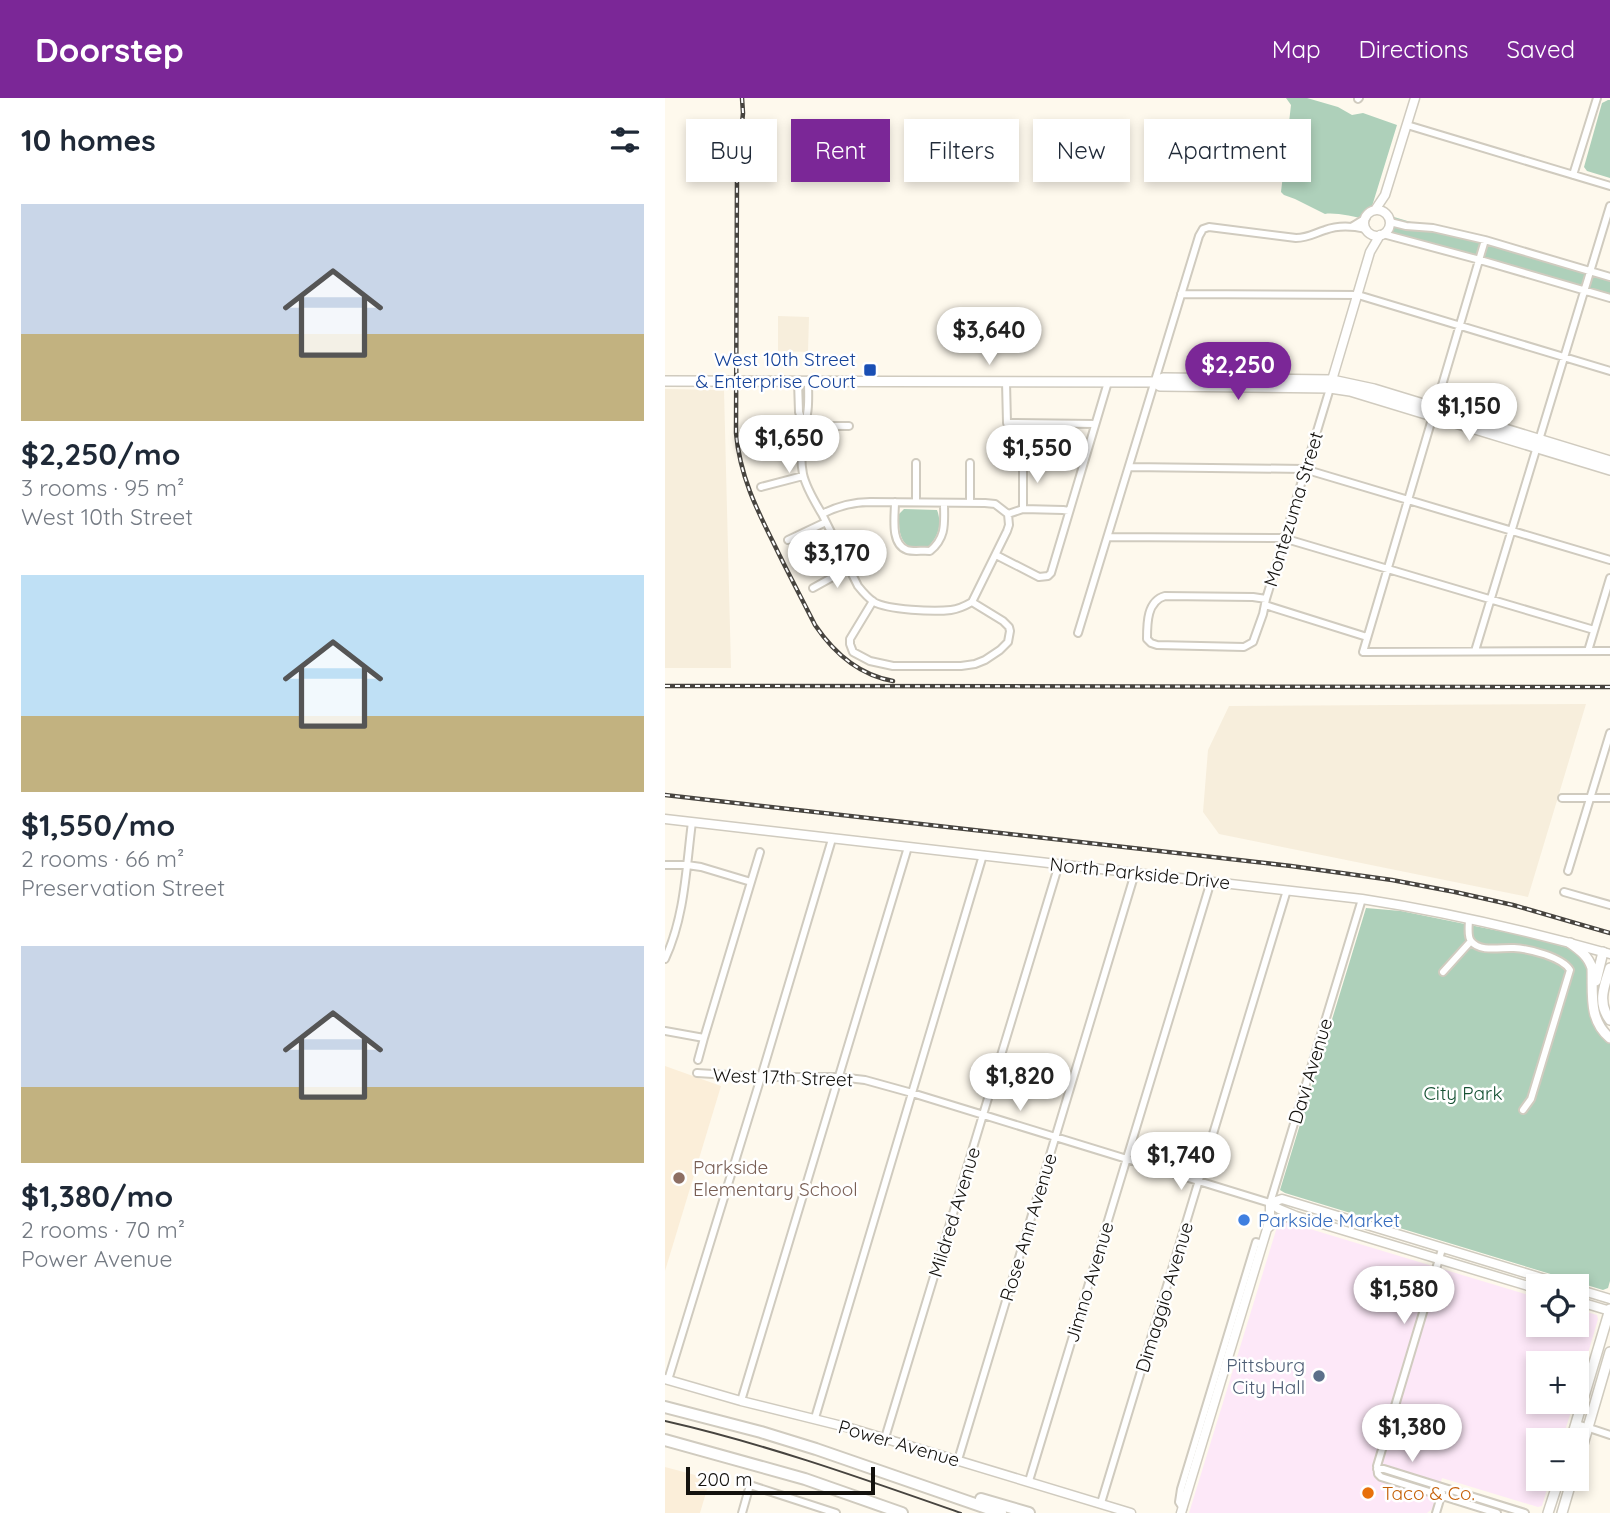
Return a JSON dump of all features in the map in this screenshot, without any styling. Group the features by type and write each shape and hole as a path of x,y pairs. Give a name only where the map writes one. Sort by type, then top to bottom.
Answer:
{"highway":[{"path":"665,1407 1029,1513"},
{"path":"665,1440 805,1479 902,1513"},
{"path":"859,1463 1001,1513"}],"main road":[{"path":"665,380 1154,382 1160,386 1331,384 1374,389 1434,412 1610,461"},
{"path":"1537,442 1610,470"},
{"path":"1570,943 1586,955 1590,962 1595,1017 1610,1038"},
{"path":"1593,991 1607,953"},
{"path":"1610,968 1602,996 1606,1015 1610,1020"},
{"path":"1576,1428 1610,1310"},
{"path":"1588,1428 1610,1352"},
{"path":"1548,1513 1555,1491"},
{"path":"1562,1513 1569,1491"}],"street":[{"path":"1353,226 1375,210 1384,195 1415,98"},
{"path":"1573,175 1597,98"},
{"path":"1407,124 1610,186"},
{"path":"1381,235 1388,230 1390,222 1385,213 1384,195"},
{"path":"1475,651 1610,206"},
{"path":"1375,210 1385,213"},
{"path":"1366,218 1367,230"},
{"path":"1390,222 1433,228 1485,240 1610,277"},
{"path":"1078,633 1203,229 1306,238 1329,228 1353,226 1374,235 1480,260 1610,298"},
{"name":"Montezuma Street","path":"1367,230 1370,252"},
{"name":"Montezuma Street","path":"1265,602 1240,597 1165,596 1154,602 1150,609 1147,639 1157,645 1249,646 1255,638 1370,252 1381,235"},
{"path":"1485,240 1363,652 1610,651"},
{"path":"1181,294 1358,295 1610,371"},
{"path":"803,381 799,412 804,425 803,476 857,586 873,601 898,609 951,610 972,602 1007,531 1009,519 1008,514 995,504 970,503 853,503 841,505 822,514"},
{"path":"1006,382 1007,423 1095,424"},
{"path":"996,555 1039,577 1051,573 1108,382"},
{"path":"750,425 849,426"},
{"path":"1023,461 1023,509"},
{"path":"916,463 916,502"},
{"path":"970,463 970,503"},
{"path":"1129,467 1304,469 1610,560"},
{"path":"761,487 803,476"},
{"path":"895,502 896,538 907,550 930,551 937,545 944,528 944,503"},
{"path":"1008,514 1023,509 1069,511"},
{"path":"788,540 826,522"},
{"path":"1108,537 1283,538 1594,630"},
{"path":"813,589 849,568"},
{"path":"1588,651 1610,578"},
{"path":"873,601 849,644 853,652 870,662 893,666 975,664 1000,650 1008,642 1009,626 972,602"},
{"path":"1265,602 1367,637"},
{"path":"1568,870 1610,733"},
{"path":"1562,798 1610,798"},
{"name":"North Parkside Drive","path":"665,819 1361,899 1469,919 1607,953"},
{"path":"665,958 682,906 692,822"},
{"path":"666,1380 832,839"},
{"path":"741,1401 908,847"},
{"name":"West 17th Street","path":"698,1060 760,852"},
{"path":"815,1418 983,855"},
{"name":"Mildred Avenue","path":"885,1438 1059,864"},
{"path":"665,865 701,867 751,882"},
{"name":"Rose Ann Avenue","path":"958,1460 1135,873"},
{"name":"Jimno Avenue","path":"1029,1481 1211,881"},
{"name":"Dimaggio Avenue","path":"1101,1503 1287,890"},
{"path":"1564,892 1610,905"},
{"name":"Davi Avenue","path":"1182,1510 1267,1229 1270,1203 1361,899"},
{"path":"1469,919 1469,939 1480,947 1515,948 1542,954 1559,960 1570,970 1531,1099 1523,1110"},
{"path":"665,928 675,931"},
{"path":"1443,972 1471,942"},
{"path":"665,1031 704,1038"},
{"name":"West 17th Street","path":"697,1073 865,1080 1270,1203"},
{"path":"1270,1203 1282,1199 1527,1274"},
{"path":"1270,1203 1296,1216 1526,1285"},
{"path":"1267,1229 1279,1218 1296,1216"},
{"path":"1442,1249 1377,1469 1378,1474 1497,1513"},
{"path":"1589,1292 1610,1298"},
{"path":"1589,1304 1610,1310"},
{"name":"Power Avenue","path":"666,1380 885,1438 1131,1513"},
{"path":"1577,1424 1588,1428"},
{"path":"1589,1428 1610,1435"},
{"path":"1377,1469 1525,1513"},
{"path":"742,1513 750,1485 836,1513"},
{"path":"1436,1513 1443,1488"}],"shaded area":[{"path":"778,316 809,317 808,352 778,351"},
{"path":"665,389 724,390 731,668 665,668"},
{"path":"1586,704 1528,897 1219,834 1203,812 1208,750 1229,706"},
{"name":"Parkside Elementary School","path":"665,1066 721,1086 665,1271"},
{"path":"1287,1222 1526,1294 1526,1337 1589,1337 1589,1313 1597,1315 1589,1351 1526,1351 1526,1414 1570,1414 1566,1428 1526,1428 1526,1491 1546,1491 1542,1506 1442,1478 1432,1509 1427,1513 1189,1513 1277,1227"},
{"path":"665,1467 710,1479 700,1513 665,1513"}],"green space":[{"path":"1286,98 1307,98 1338,107 1352,115 1363,113 1397,125 1366,219 1325,214 1281,192 1282,182 1311,182 1311,119 1289,119 1291,105"},
{"path":"1608,100 1610,178 1587,171 1584,167 1602,103"},
{"path":"1394,217 1610,281 1610,297 1388,233"},
{"path":"904,509 937,510 939,529 929,546 909,547 903,540 899,514"},
{"name":"City Park","path":"1366,908 1401,911 1524,936 1580,954 1585,961 1589,994 1610,1040 1608,1288 1603,1290 1589,1286 1589,1274 1551,1274 1280,1190"}],"tram line":[{"path":"665,1421 777,1451 961,1513"}],"railway":[{"path":"742,98 737,174 736,433 741,463 761,518 815,625 830,645 848,661 869,674 893,681"},
{"path":"665,686 1610,687"},
{"path":"665,795 1291,866 1392,880 1513,905 1610,933"}],"place":[{"name":"West 10th Street & Enterprise Court","path":"870,370"},
{"name":"Parkside Elementary School","path":"679,1178"},
{"name":"Parkside Market","path":"1244,1220"},
{"name":"Pittsburg City Hall","path":"1319,1376"},
{"name":"Taco & Co.","path":"1368,1493"}]}
